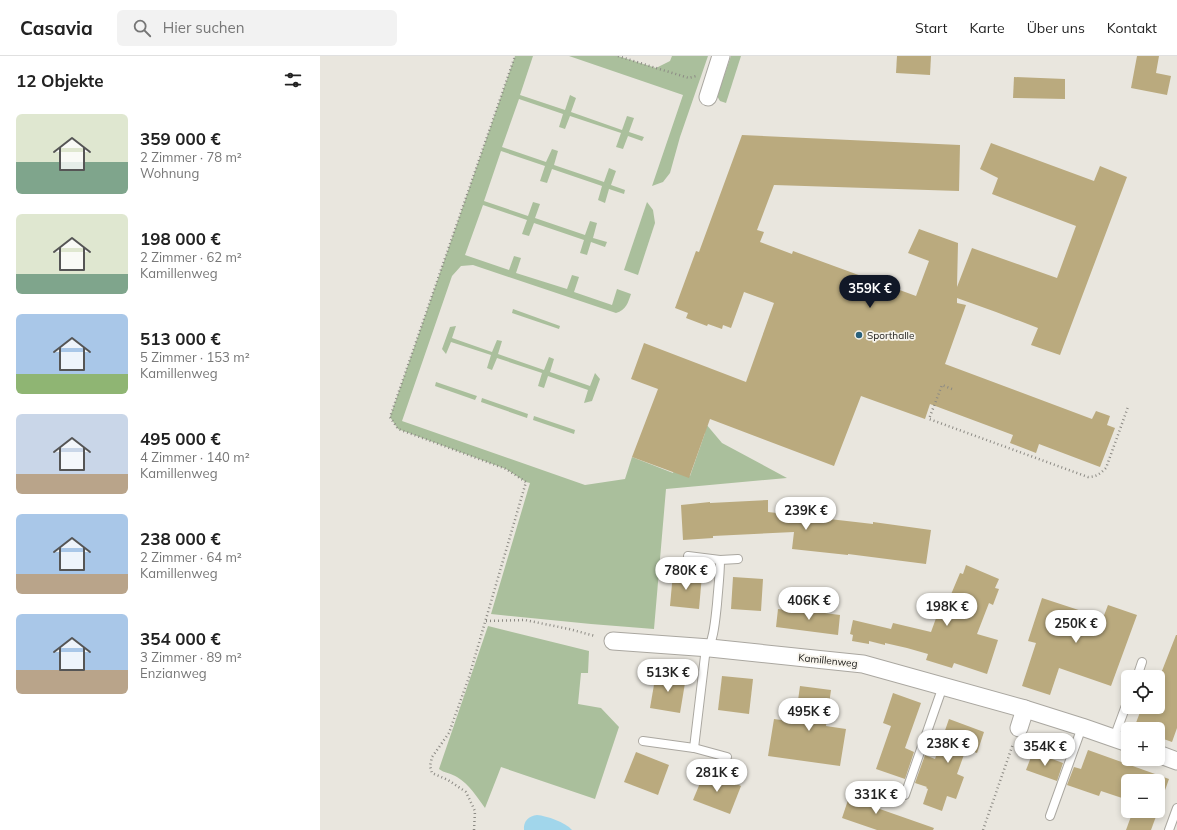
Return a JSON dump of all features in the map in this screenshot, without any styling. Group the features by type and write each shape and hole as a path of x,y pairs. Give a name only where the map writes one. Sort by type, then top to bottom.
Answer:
{"street":[{"path":"708,97 721,56"},
{"name":"Kamillenweg","path":"613,641 710,648 863,664 1025,709 1121,741"},
{"path":"1019,728 1025,709"},
{"path":"1165,757 1177,761"}],"lane":[{"path":"688,556 720,560 738,559"},
{"path":"694,748 705,656 710,648 713,633 720,574 720,560"},
{"path":"1139,670 1142,662"},
{"path":"905,795 943,686"},
{"path":"1050,816 1082,727"},
{"path":"643,741 694,748 727,757"},
{"path":"1169,830 1177,808"}],"path":[{"path":"474,830 475,811 466,792 448,780 432,773 430,766 432,757 449,733 469,678 526,482 506,469 398,429 390,417 515,56"},
{"path":"618,56 689,78 715,72"},
{"path":"952,389 942,385 930,419 1088,477 1094,477 1106,468 1128,407"},
{"path":"486,621 525,620 569,629 613,641"},
{"path":"983,830 1019,728"}],"green space":[{"path":"515,56 533,56 520,95 565,110 570,95 576,98 571,112 622,130 627,116 634,118 629,132 644,137 642,141 628,136 623,149 616,147 621,133 570,116 565,129 559,127 563,114 519,99 502,147 546,162 552,149 558,151 554,165 604,182 609,168 616,171 611,185 625,190 624,194 609,189 605,203 598,200 602,186 552,169 547,183 540,181 545,166 501,151 484,201 528,216 533,202 540,204 535,218 585,235 590,221 597,223 593,238 607,242 605,247 591,242 587,255 580,253 584,240 534,223 529,236 522,234 527,220 483,205 465,255 509,270 514,256 521,258 516,273 567,289 572,275 579,277 574,292 612,305 617,289 631,294 628,303 624,308 616,313 473,265 461,266 452,276 402,421 585,485 625,479 632,457 673,473 674,470 690,476 705,433 695,411 722,443 787,478 666,489 654,629 491,614 530,483 506,469 398,429 390,417"},
{"path":"569,56 618,56 656,68 670,61 672,56 708,56 680,137 670,173 663,182 652,186 683,95"},
{"path":"731,56 741,56 726,103 720,101 717,96"},
{"path":"647,202 653,210 655,223 638,275 624,270"},
{"path":"513,309 560,326 559,329 512,313"},
{"path":"456,326 452,338 492,352 497,340 502,341 498,354 544,370 549,357 554,359 550,372 590,386 595,373 600,379 592,401 584,403 588,390 548,376 544,388 538,386 542,373 497,358 492,370 487,368 491,355 451,342 446,354 442,349 450,327"},
{"path":"436,382 477,396 475,400 435,386"},
{"path":"482,398 528,414 527,418 481,402"},
{"path":"534,416 575,430 574,434 533,420"},
{"path":"488,626 589,651 588,673 581,673 578,704 601,708 619,727 595,799 501,767 485,808 465,783 455,776 439,769"}],"water":[{"path":"537,815 556,820 565,824 572,830 524,830 524,824 527,820 531,816"}],"building":[{"path":"897,56 931,56 930,75 896,73"},
{"path":"1137,56 1159,56 1156,73 1171,76 1167,95 1131,88"},
{"path":"1014,77 1065,79 1065,99 1013,98"},
{"path":"742,135 960,145 959,191 774,185 757,230 764,232 760,242 792,254 793,251 916,296 929,261 908,253 919,229 958,243 957,287 972,248 1057,278 1076,226 992,194 998,178 980,169 991,143 1094,181 1100,166 1127,177 1060,355 1031,345 1038,328 957,298 957,303 966,305 945,364 1092,419 1096,411 1110,416 1107,425 1115,428 1100,467 1039,444 1036,453 1010,443 1013,435 930,404 925,419 861,396 834,466 710,419 689,478 632,457 658,389 631,379 644,343 746,382 774,303 744,292 731,328 723,325 722,329 708,324 707,326 686,318 688,313 675,308 696,251 699,252"},
{"path":"768,500 768,512 873,524 873,522 931,530 926,564 848,554 792,549 794,532 713,536 713,538 683,540 681,505 710,502"},
{"path":"966,565 999,579 995,588 999,589 993,605 989,603 977,634 998,640 987,674 954,663 952,668 926,660 928,654 907,648 885,643 885,645 869,641 869,644 852,641 853,635 850,634 853,620 891,629 893,623 931,632 939,610 944,611 960,573 963,574"},
{"path":"673,573 702,575 699,609 670,606"},
{"path":"733,577 763,579 761,611 731,609"},
{"path":"1042,598 1103,618 1108,605 1137,615 1111,686 1059,668 1050,695 1022,686 1036,643 1028,641"},
{"path":"778,609 802,612 802,610 840,615 838,635 776,627"},
{"path":"1177,635 1177,728 1172,742 1165,740 1165,722 1136,722 1139,714 1165,714 1165,670 1162,670"},
{"path":"656,673 686,677 680,713 650,708"},
{"path":"722,676 753,679 749,714 718,710"},
{"path":"800,686 831,690 826,726 846,729 840,766 768,756 774,719 795,722"},
{"path":"893,693 921,703 905,748 914,752 905,779 876,769 891,726 883,723"},
{"path":"949,719 984,732 977,753 966,749 957,774 964,777 956,799 947,796 942,811 923,804 928,789 926,788 927,787 915,783 925,755 935,759"},
{"path":"1088,750 1121,762 1121,766 1133,766 1155,774 1121,774 1121,798 1101,791 1099,796 1067,785 1074,767 1081,769"},
{"path":"636,752 669,765 658,795 624,782"},
{"path":"1033,752 1063,763 1057,781 1026,770"},
{"path":"705,771 741,786 730,814 693,800"},
{"path":"1165,778 1169,779 1165,790"},
{"path":"852,788 878,797 874,807 934,828 933,830 877,830 842,818"},
{"path":"1130,818 1155,818 1151,830 1126,830"}],"place":[{"name":"Sporthalle","path":"859,335"}]}
